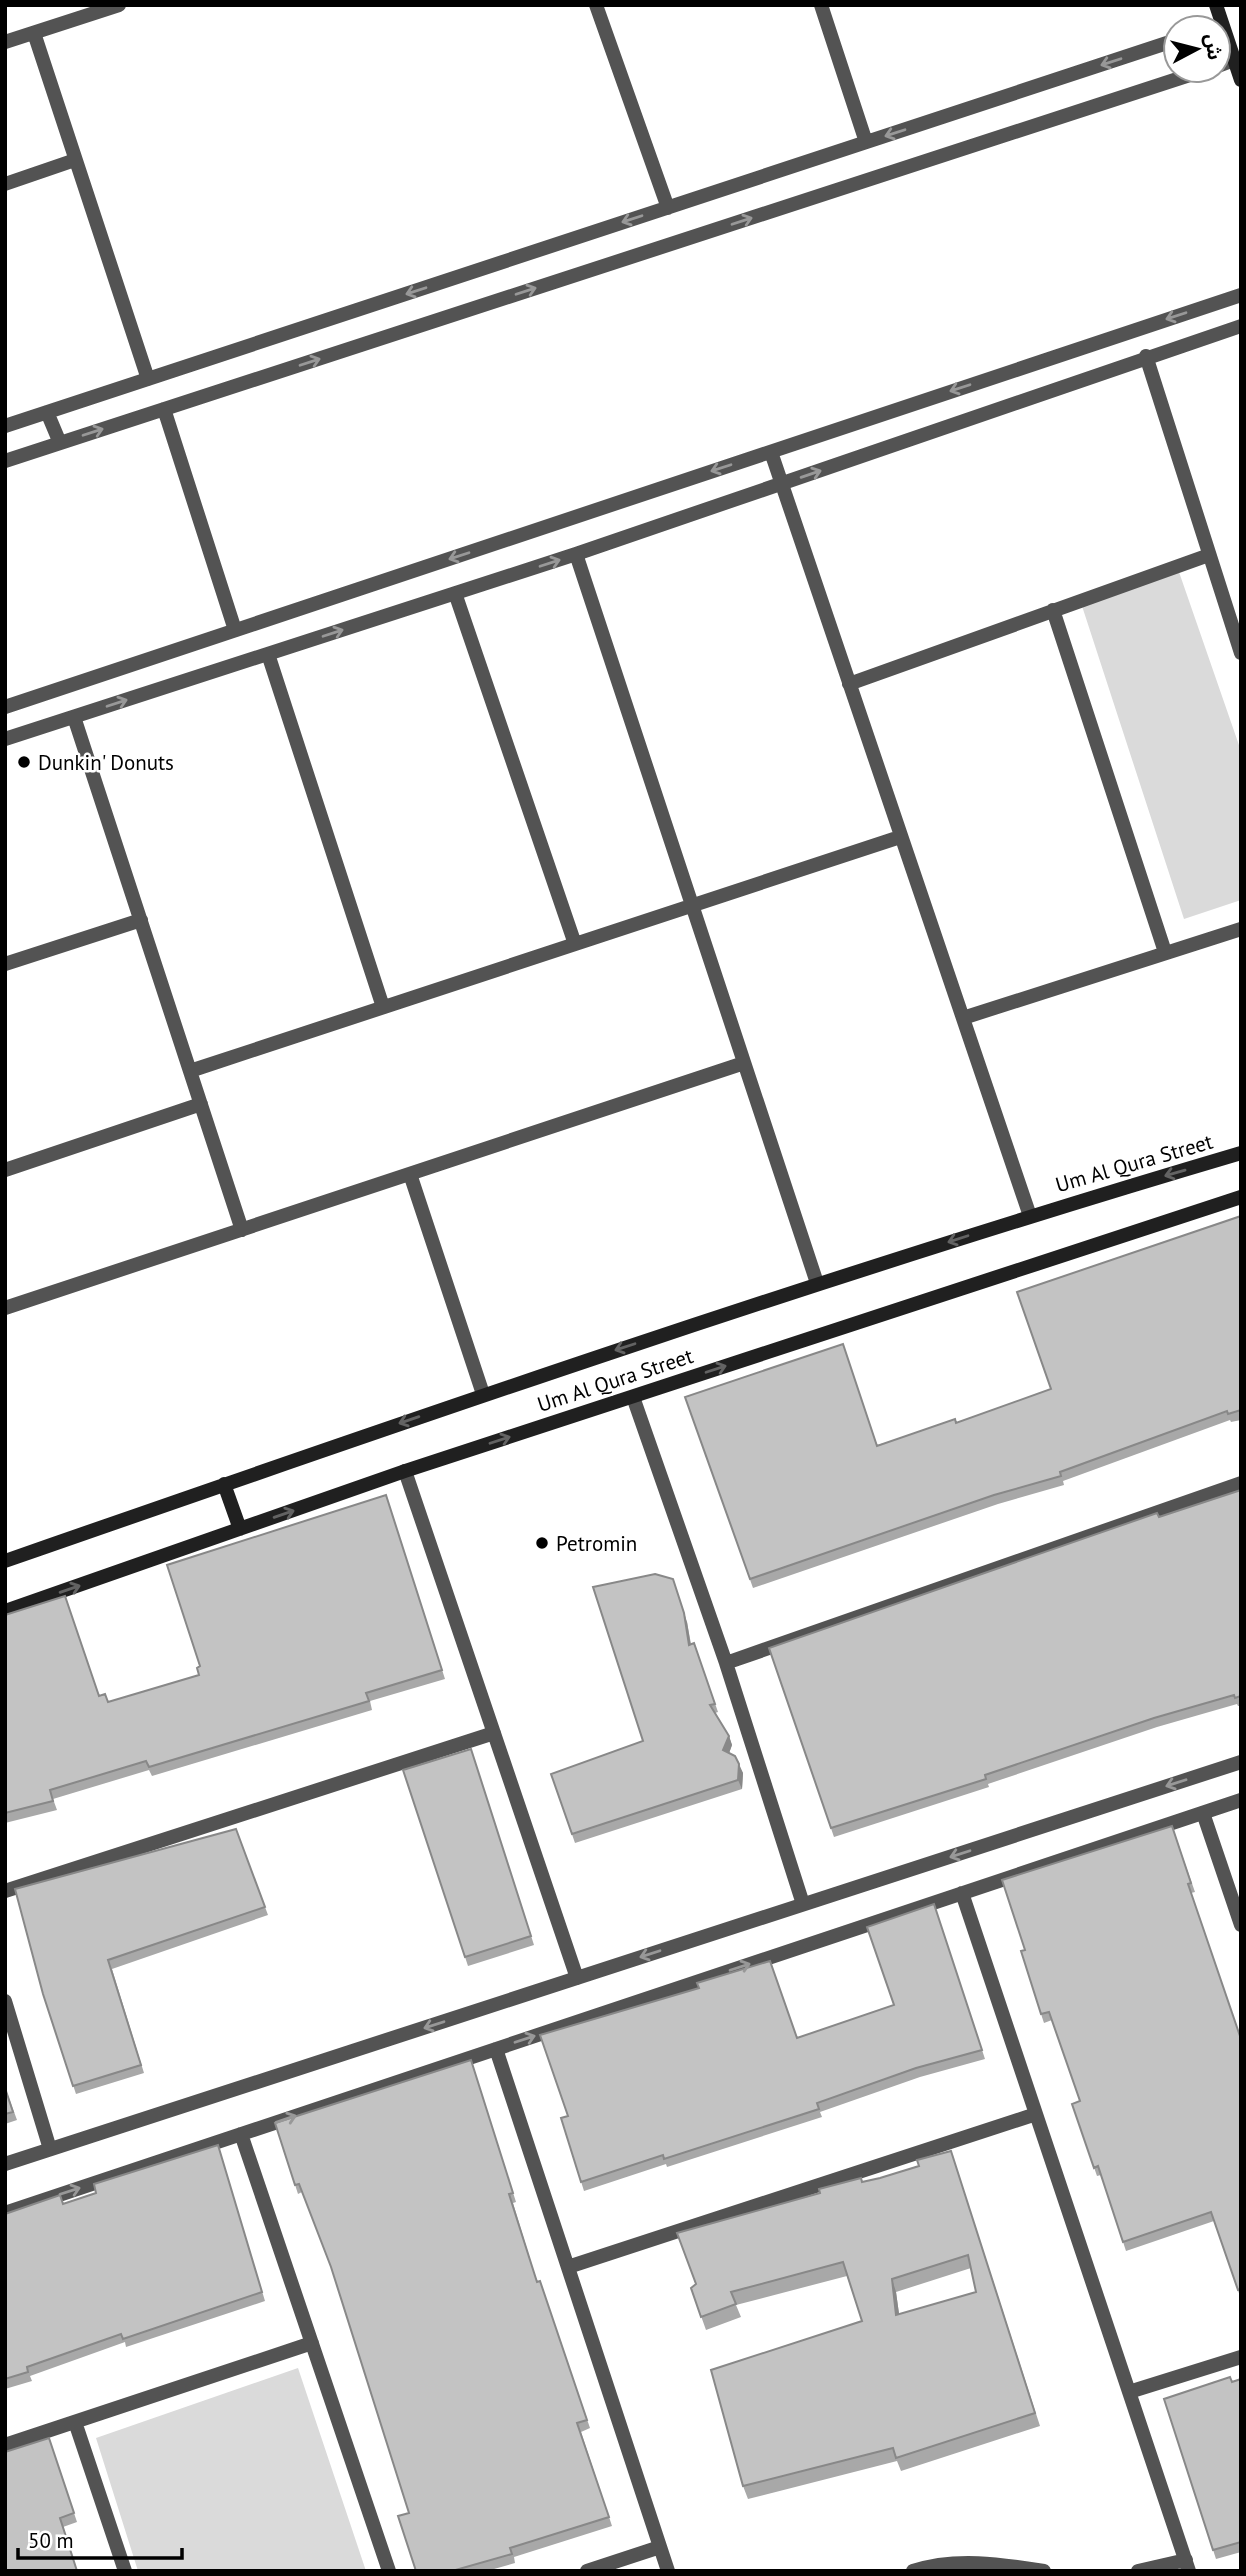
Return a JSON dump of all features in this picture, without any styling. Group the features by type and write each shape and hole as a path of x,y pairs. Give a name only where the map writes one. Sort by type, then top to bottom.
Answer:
{"main road":[{"path":"1232,56 1241,80"},
{"name":"Um Al Qura Street","path":"5,1561 483,1394 817,1283 1241,1153"},
{"name":"Um Al Qura Street","path":"5,1611 405,1471 1241,1197"},
{"path":"224,1484 240,1529"}],"street":[{"path":"5,43 119,5"},
{"path":"596,5 668,208"},
{"path":"821,5 866,142"},
{"path":"34,33 148,379"},
{"path":"5,426 1162,45"},
{"path":"5,461 1162,84"},
{"path":"5,184 75,160"},
{"path":"5,707 1241,295"},
{"path":"5,739 576,554 1146,356 1241,326"},
{"path":"1146,356 1241,653"},
{"path":"164,409 235,630"},
{"path":"47,412 60,443"},
{"path":"771,452 1030,1216"},
{"path":"576,554 817,1283"},
{"path":"849,684 1209,555"},
{"path":"455,593 575,944"},
{"path":"1053,610 1166,952"},
{"path":"268,654 383,1007"},
{"path":"74,717 242,1230"},
{"path":"190,1071 900,836"},
{"path":"5,964 141,920"},
{"path":"962,1018 1241,929"},
{"path":"5,1308 744,1063"},
{"path":"5,1170 201,1104"},
{"path":"410,1174 483,1394"},
{"path":"633,1397 726,1663 803,1905"},
{"path":"405,1471 577,1978"},
{"path":"726,1663 1241,1483"},
{"path":"5,1891 494,1733"},
{"path":"5,2164 1241,1762"},
{"path":"5,2213 1241,1800"},
{"path":"1203,1812 1241,1925"},
{"path":"962,1893 1187,2566 1138,2571"},
{"path":"5,2001 50,2149"},
{"path":"496,2049 667,2571"},
{"path":"568,2267 1036,2114"},
{"path":"241,2134 388,2571"},
{"path":"5,2445 312,2343"},
{"path":"1129,2392 1241,2357"},
{"path":"75,2422 125,2571"},
{"path":"587,2571 660,2547"},
{"path":"913,2571 937,2563 1002,2564 1044,2571"}],"shaded area":[{"path":"1179,572 1241,751 1241,900 1184,919 1082,606"},
{"path":"298,2368 366,2571 138,2571 96,2438"}],"building":[{"path":"1241,1216 1241,1410 1228,1414 1227,1411 1060,1472 1061,1476 994,1495 750,1579 685,1397 843,1344 877,1446 955,1419 956,1423 1051,1389 1017,1292"},
{"path":"1241,1490 1241,1696 1235,1698 1234,1695 1154,1718 985,1775 986,1779 831,1828 769,1648 1157,1513 1159,1517"},
{"path":"386,1495 442,1670 366,1693 369,1701 149,1767 146,1761 50,1790 53,1801 5,1813 5,1615 65,1596 99,1696 105,1694 108,1702 199,1675 197,1668 200,1666 167,1565"},
{"path":"655,1574 673,1579 684,1613 689,1645 694,1643 715,1704 710,1705 729,1736 723,1750 735,1756 739,1764 738,1780 572,1834 551,1774 643,1741 593,1587"},
{"path":"471,1749 531,1936 465,1957 403,1770"},
{"path":"1172,1826 1191,1883 1188,1884 1241,2039 1241,2289 1238,2290 1211,2212 1123,2242 1098,2166 1094,2168 1072,2104 1080,2101 1049,2012 1041,2014 1021,1951 1025,1950 1002,1880"},
{"path":"236,1829 265,1907 108,1960 141,2065 73,2086 43,1994 15,1889"},
{"path":"934,1904 982,2050 916,2068 817,2103 819,2109 664,2159 663,2155 581,2182 561,2118 568,2116 540,2035 699,1988 697,1983 770,1961 797,2038 894,2005 867,1927"},
{"path":"471,2060 513,2193 509,2194 537,2282 540,2281 587,2420 577,2423 609,2517 510,2548 512,2554 452,2571 416,2571 398,2516 409,2513 331,2267 299,2184 295,2185 275,2123"},
{"path":"5,2088 13,2112 5,2114"},
{"path":"218,2145 262,2292 123,2339 121,2334 27,2367 28,2372 5,2379 5,2214 60,2195 63,2204 96,2193 94,2184"},
{"path":"951,2151 1035,2413 896,2458 893,2448 743,2486 711,2370 862,2321 843,2262 731,2292 736,2304 701,2317 691,2288 696,2284 677,2233 820,2193 819,2189 861,2178 862,2182 880,2178 919,2166 917,2160","holes":["968,2255 976,2292 896,2315 892,2279"]},
{"path":"1230,2377 1232,2382 1241,2379 1241,2542 1213,2550 1164,2399"},
{"path":"49,2438 74,2513 60,2518 77,2571 5,2571 5,2452"}],"place":[{"name":"Dunkin' Donuts","path":"24,762"},
{"name":"Petromin","path":"542,1543"}]}
